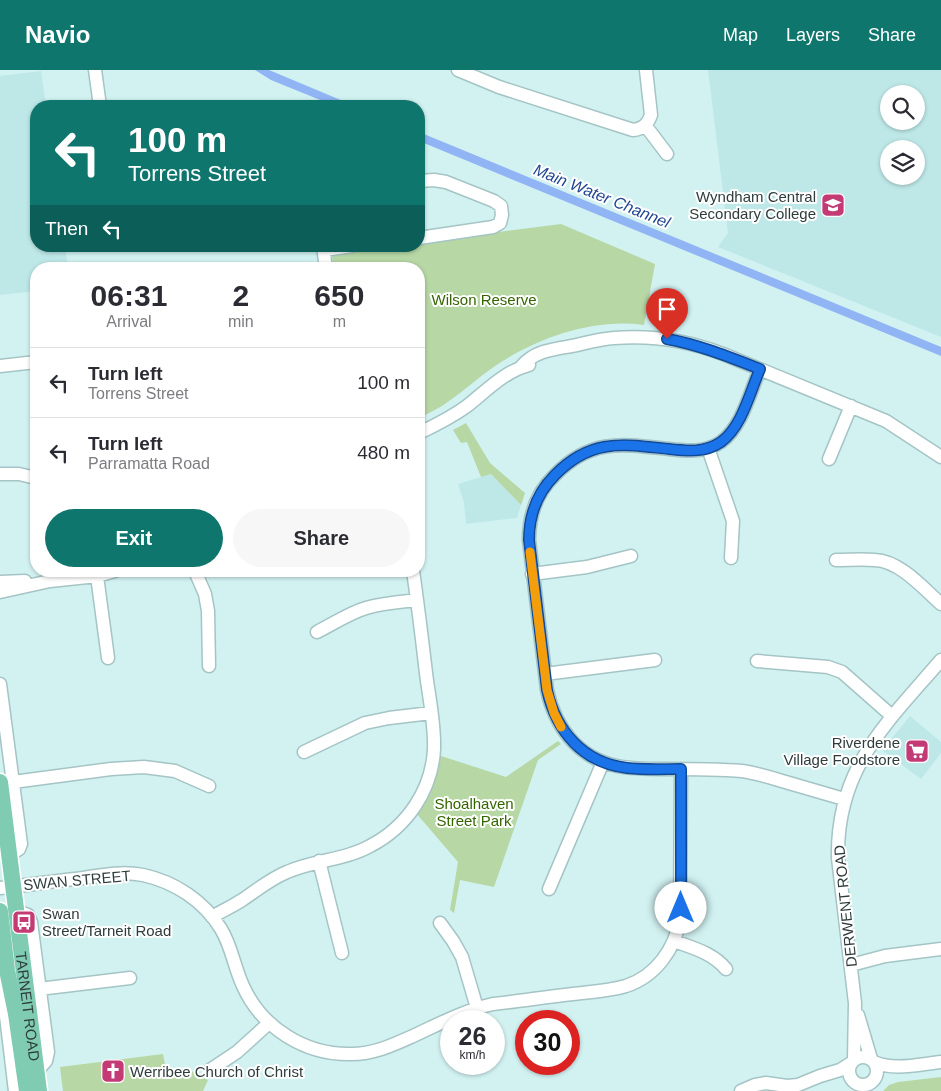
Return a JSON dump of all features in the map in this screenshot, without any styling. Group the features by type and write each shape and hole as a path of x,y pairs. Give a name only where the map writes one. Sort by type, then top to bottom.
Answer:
{"main road":[{"name":"TARNEIT ROAD","path":"6,782 9,855 7,887 17,913 39,1091"},
{"name":"TARNEIT ROAD","path":"1,918 7,970 16,1014 27,1091"}],"street":[{"path":"94,70 99,100"},
{"path":"458,70 499,87 626,129 637,130 645,125 650,118 651,111 646,70"},
{"path":"645,125 667,154"},
{"path":"425,180 446,182 494,200 500,206 502,214 500,223 493,227 425,237"},
{"path":"425,430 467,405 499,380 521,367 536,354 548,350 614,338 639,337 667,339 713,350 886,421 941,457"},
{"path":"0,366 30,363"},
{"path":"760,369 736,426 719,443 702,450 689,451 632,445 603,447 584,454 567,464 546,485 532,512 529,540 544,674 550,703 562,728 580,748 603,762 626,768 751,772 844,798"},
{"path":"829,460 852,406"},
{"path":"708,448 733,520 731,558"},
{"path":"0,474 19,474 30,477"},
{"path":"532,574 587,567 631,556"},
{"path":"836,560 876,560 891,564 900,569 941,604"},
{"path":"0,582 50,581 88,577"},
{"path":"97,577 108,658"},
{"path":"198,577 205,594 208,611 209,666"},
{"path":"215,921 275,878 294,869 369,847 392,832 403,822 419,800 433,758 434,741 415,577"},
{"path":"0,592 50,581"},
{"path":"317,632 365,608 417,600"},
{"path":"544,674 654,660"},
{"path":"756,661 828,667 842,672 892,716"},
{"name":"DERWENT ROAD","path":"852,1062 855,1003 838,858 838,834 844,798 871,742 940,664"},
{"name":"TARNEIT ROAD","path":"0,684 6,782"},
{"path":"304,752 365,723 431,713"},
{"path":"549,889 603,762"},
{"path":"6,782 111,769 144,767 175,771 209,786"},
{"name":"SWAN STREET","path":"7,887 116,874 141,875 163,881 182,890 196,900 215,921 229,945 238,975 246,993 257,1010 269,1023 286,1036 304,1046 332,1053 354,1054 384,1048 478,1008 493,1004 625,986 639,980 654,970 665,958 674,941 678,930 681,908 681,769"},
{"path":"319,861 342,953"},
{"path":"1,918 17,913"},
{"name":"TARNEIT ROAD","path":"17,913 24,913 30,918 48,1052 46,1061 37,1070"},
{"path":"440,923 462,957 478,1008"},
{"path":"674,941 709,955 726,969"},
{"path":"850,960 941,949"},
{"path":"39,989 130,978"},
{"path":"0,989 6,1016 15,1091"},
{"name":"DERWENT ROAD","path":"855,1003 873,1060"},
{"path":"210,1070 238,1052 269,1023"},
{"path":"741,1091 760,1084 798,1085 845,1068 862,1056 882,1065 902,1066 941,1062"},
{"path":"873,1060 877,1070 873,1084"},
{"path":"852,1062 849,1072 856,1084"},
{"path":"830,1074 840,1075 856,1084 873,1084 884,1073 902,1066"}],"shaded area":[{"name":"Wyndham Central Secondary College","path":"708,70 941,70 941,337 718,247 728,233"},
{"path":"41,71 45,100 30,100 30,252 66,252 67,262 30,262 30,292 0,295 0,76"},
{"path":"491,474 521,505 517,518 466,524 464,503 458,484"},
{"path":"910,716 941,742 941,753 921,779 882,750"}],"green space":[{"name":"Wilson Reserve","path":"561,224 655,264 644,325 605,325 566,332 547,339 511,356 446,404 425,415 425,262 333,262 332,253 425,252 425,241"},
{"path":"466,423 490,463 525,493 521,505 491,474 481,477 467,442 461,443 453,430"},
{"name":"Shoalhaven Street Park","path":"558,741 561,744 538,760 494,887 460,880 454,913 450,910 458,862 416,813 438,755 506,777"},
{"name":"Werribee Church of Christ","path":"163,1054 167,1075 196,1071 208,1080 203,1091 63,1091 60,1067"},
{"path":"941,1077 941,1091 883,1091 889,1085 898,1082"}],"water":[{"path":"255,70 269,70 341,100 320,100 271,80"},
{"path":"425,134 941,347 941,356 425,143"}],"slow traffic":[{"path":"530,552 547,690 550,703 561,727"}],"place":[{"name":"Wyndham Central Secondary College","path":"833,205"},
{"name":"Riverdene Village Foodstore","path":"917,751"},
{"name":"Swan Street/Tarneit Road","path":"24,922"},
{"name":"Werribee Church of Christ","path":"113,1071"}],"route":[{"path":"667,339 713,350 760,369 736,426 719,443 702,450 689,451 613,445 593,450 575,458 552,478 540,494 532,512 529,540 547,690 550,703 562,728 585,752 607,764 638,769 681,769 681,908"}],"water label":[{"name":"Main Water Channel","path":"602,196"}]}
